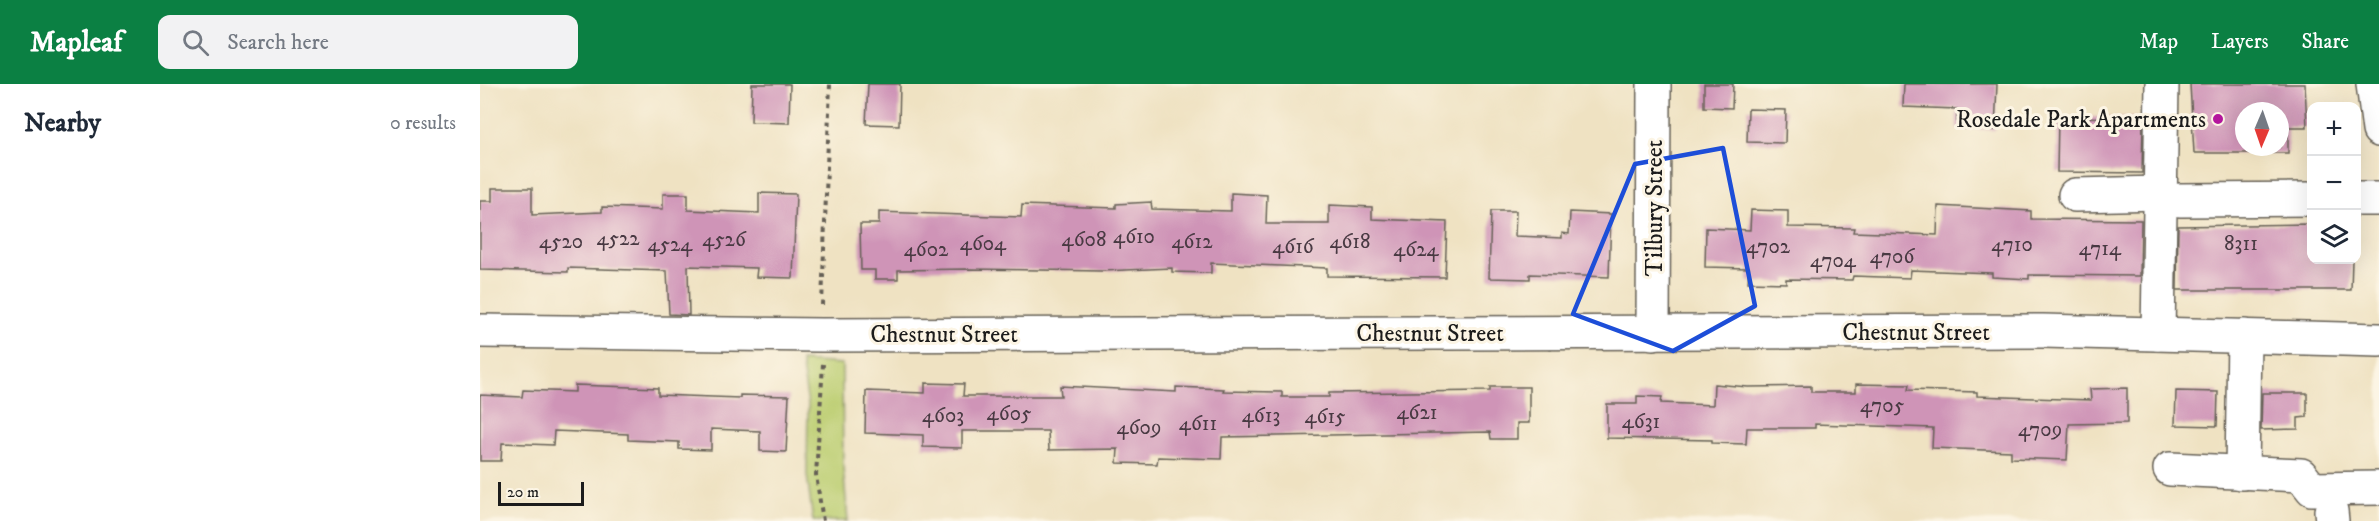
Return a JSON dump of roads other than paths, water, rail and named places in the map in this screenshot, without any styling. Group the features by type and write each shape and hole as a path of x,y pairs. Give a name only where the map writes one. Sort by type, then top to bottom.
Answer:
{"street":[{"name":"Tilbury Street","path":"1653,333 1654,84"},
{"path":"2158,334 2170,197 2162,84"},
{"path":"2373,84 2379,130"},
{"path":"2075,195 2307,199"},
{"path":"2361,199 2379,199"},
{"name":"Chestnut Street","path":"480,331 822,335 2043,331 2379,340"},
{"path":"2242,473 2244,336"},
{"path":"2170,469 2301,475 2312,489 2379,488"}],"place":[{"name":"Rosedale Park Apartments","path":"2218,119"}]}
